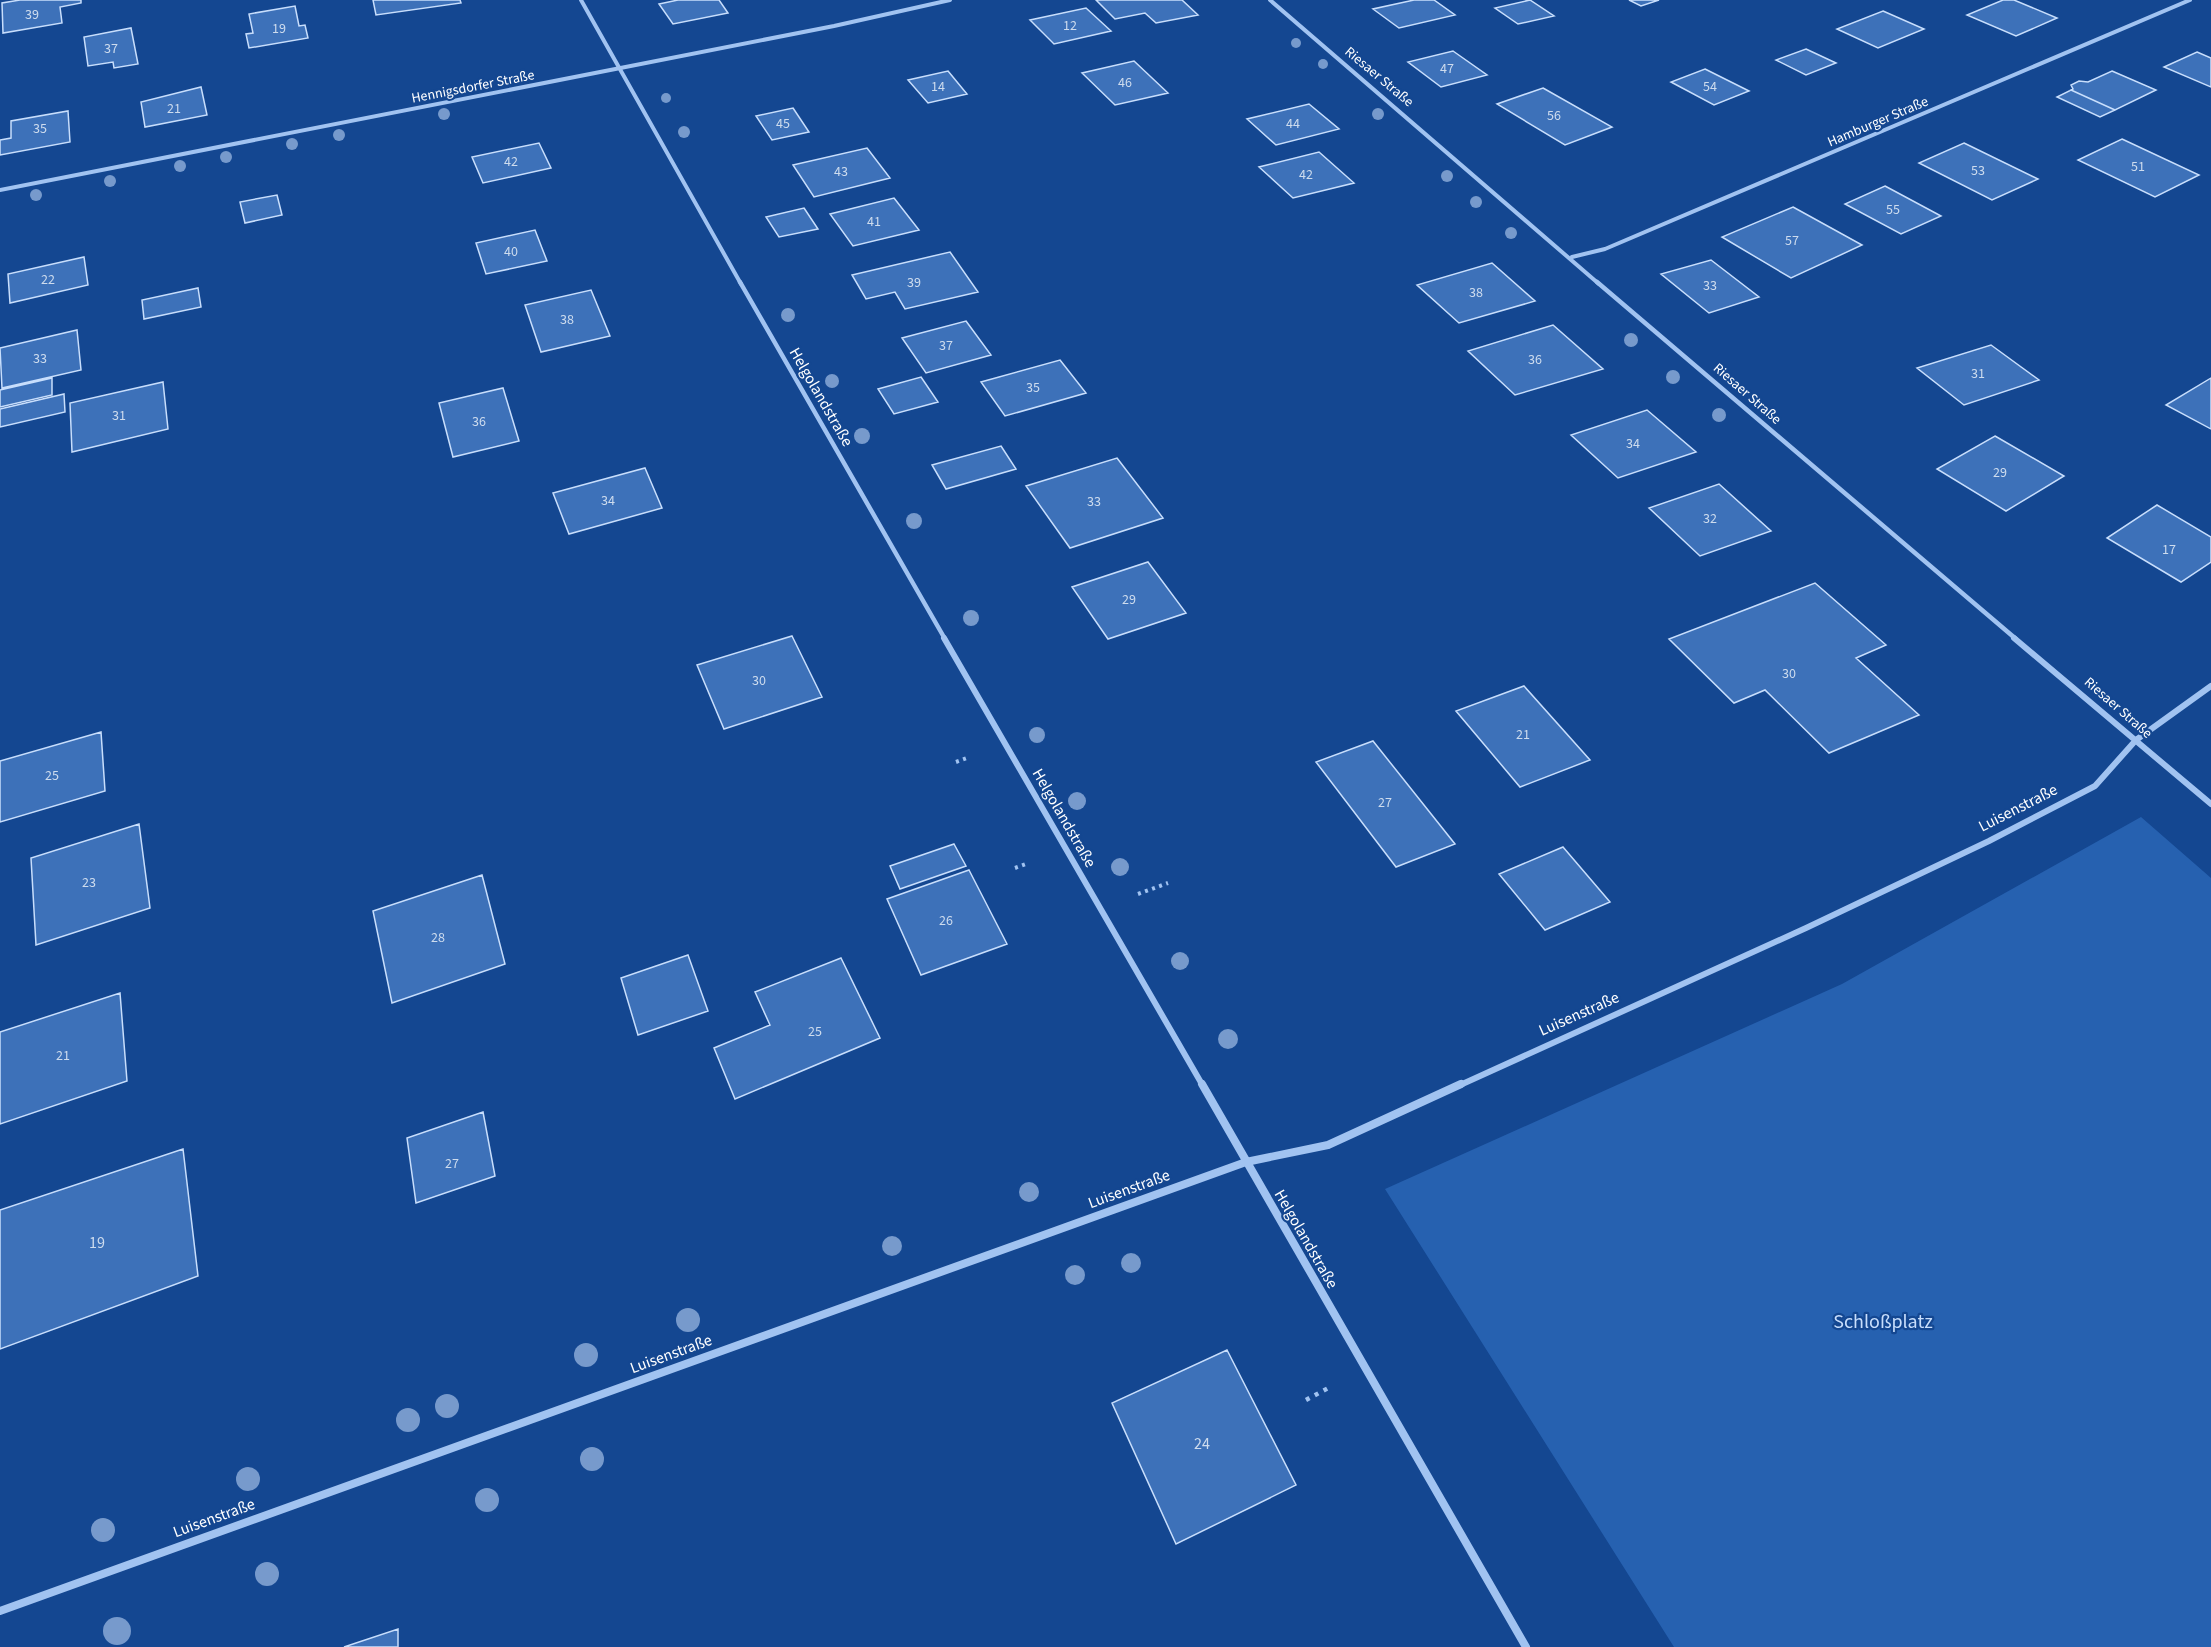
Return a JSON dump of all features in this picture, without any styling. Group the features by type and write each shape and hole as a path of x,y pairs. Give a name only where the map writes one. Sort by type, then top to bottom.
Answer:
{"street":[{"name":"Helgolandstraße","path":"581,0 674,168 1526,1647"},
{"name":"Hennigsdorfer Straße","path":"0,190 834,26 950,0"},
{"name":"Riesaer Straße","path":"1270,0 1572,257 1813,468 2211,804"},
{"name":"Hamburger Straße","path":"1572,257 1605,249 2190,0"},
{"name":"Luisenstraße","path":"0,1611 1246,1162 1328,1145 1806,928 1989,841 2095,786 2136,740 2211,686"}],"green space":[{"name":"Schloßplatz","path":"2141,817 2211,878 2211,1647 1674,1647 1385,1189 1842,984"}],"building":[{"path":"20,0 81,0 81,3 60,7 62,23 3,33 2,3"},
{"path":"373,0 460,0 461,3 376,15"},
{"path":"678,0 719,0 728,13 673,24 659,4"},
{"path":"1096,0 1182,0 1198,15 1156,23 1145,13 1115,19"},
{"path":"1414,0 1434,0 1455,15 1399,28 1373,9"},
{"path":"1530,0 1554,16 1518,24 1495,8"},
{"path":"1629,0 1659,0 1641,6"},
{"path":"2003,0 2014,0 2057,18 2016,36 1967,15"},
{"path":"295,6 299,26 305,25 308,38 249,48 246,34 253,33 249,14"},
{"path":"1086,8 1111,31 1054,44 1030,20"},
{"path":"1883,11 1924,29 1878,48 1837,29"},
{"path":"131,28 138,64 114,68 113,62 88,66 84,37"},
{"path":"1806,49 1836,63 1806,75 1776,60"},
{"path":"1453,51 1487,75 1441,87 1408,62"},
{"path":"2197,52 2211,58 2211,87 2164,67"},
{"path":"1134,61 1168,93 1115,105 1082,73"},
{"path":"1705,69 1749,91 1714,105 1671,82"},
{"path":"948,71 967,94 928,103 908,80"},
{"path":"2112,71 2156,90 2115,110 2071,90 2073,89 2071,85 2079,81 2088,82"},
{"path":"201,87 207,115 145,127 141,102"},
{"path":"1543,88 1612,127 1565,145 1497,104"},
{"path":"2071,90 2115,110 2100,117 2057,97"},
{"path":"1309,104 1339,129 1276,145 1247,119"},
{"path":"793,108 809,132 772,140 756,116"},
{"path":"68,111 70,142 0,155 0,140 11,138 11,121"},
{"path":"2122,139 2199,175 2155,197 2078,160"},
{"path":"539,143 551,168 483,183 472,157"},
{"path":"1964,143 2038,179 1992,200 1919,163"},
{"path":"867,148 890,178 814,197 793,165"},
{"path":"1319,152 1354,183 1293,198 1259,167"},
{"path":"1885,186 1941,216 1901,234 1845,204"},
{"path":"277,195 282,215 245,223 240,202"},
{"path":"894,198 919,230 853,246 830,214"},
{"path":"1793,207 1862,245 1791,278 1722,237"},
{"path":"804,208 818,229 779,237 766,217"},
{"path":"535,230 547,261 486,274 476,243"},
{"path":"950,252 978,292 905,309 895,292 866,299 852,275"},
{"path":"84,257 88,285 10,303 8,274"},
{"path":"1711,260 1759,297 1709,313 1661,274"},
{"path":"1492,263 1535,301 1459,323 1417,285"},
{"path":"198,288 201,307 144,319 142,300"},
{"path":"591,290 610,336 541,352 525,305"},
{"path":"966,321 991,355 926,373 902,338"},
{"path":"1553,325 1603,369 1515,395 1468,351"},
{"path":"77,330 81,370 2,388 0,348"},
{"path":"1991,345 2039,380 1964,405 1917,368"},
{"path":"1060,360 1086,393 1005,416 981,382"},
{"path":"921,377 938,402 894,414 878,389"},
{"path":"52,378 52,395 0,407 0,390"},
{"path":"2211,378 2211,429 2166,405"},
{"path":"163,382 168,429 72,452 70,403"},
{"path":"503,388 519,441 453,457 439,403"},
{"path":"64,394 65,412 0,427 0,409"},
{"path":"1647,410 1696,452 1618,478 1571,435"},
{"path":"1995,436 2064,476 2006,511 1937,469"},
{"path":"1001,446 1016,469 946,489 932,465"},
{"path":"1117,458 1163,518 1070,548 1026,486"},
{"path":"645,468 662,508 569,534 553,493"},
{"path":"1719,484 1771,531 1700,556 1649,508"},
{"path":"2157,505 2211,537 2211,562 2181,582 2107,538"},
{"path":"1148,562 1186,613 1108,639 1072,587"},
{"path":"1815,583 1886,645 1856,658 1919,715 1829,753 1765,690 1734,703 1669,639"},
{"path":"792,636 822,697 724,729 697,665"},
{"path":"1524,686 1590,760 1520,787 1456,711"},
{"path":"101,732 105,791 0,822 0,761"},
{"path":"1373,741 1455,844 1396,867 1316,762"},
{"path":"139,824 150,908 36,945 31,858"},
{"path":"954,844 966,866 900,889 890,866"},
{"path":"1563,847 1610,902 1545,930 1499,874"},
{"path":"969,870 1007,944 921,975 887,899"},
{"path":"482,875 505,964 392,1003 373,911"},
{"path":"688,955 708,1011 638,1035 621,978"},
{"path":"841,958 880,1038 735,1099 714,1048 770,1025 755,992"},
{"path":"120,993 127,1081 0,1124 0,1032"},
{"path":"483,1112 495,1176 416,1203 407,1138"},
{"path":"183,1149 198,1276 0,1349 0,1210"},
{"path":"1227,1350 1296,1485 1176,1544 1112,1403"},
{"path":"398,1629 398,1647 344,1647"}]}
